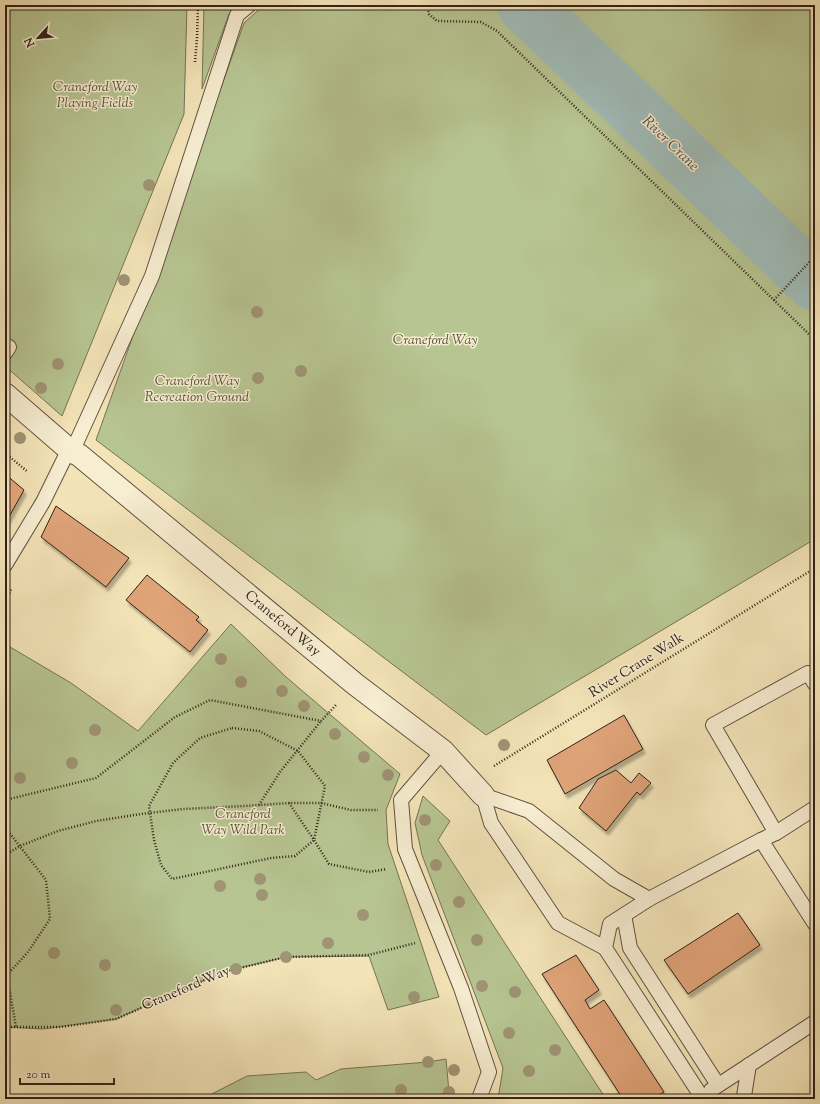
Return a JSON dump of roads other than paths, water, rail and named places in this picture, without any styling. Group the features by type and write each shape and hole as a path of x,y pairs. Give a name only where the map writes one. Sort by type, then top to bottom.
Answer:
{"street":[{"name":"Craneford Way","path":"5,394 355,684 443,751 476,788"}],"lane":[{"path":"5,565 43,502 71,450 152,276 238,15 250,5"},
{"path":"776,833 713,725 808,673 815,684"},
{"path":"443,751 401,800 405,849 461,988 489,1072 479,1099"},
{"path":"476,788 529,811 614,879 648,899"},
{"path":"476,788 490,824 558,923 605,948 700,1098 815,1022"},
{"path":"605,948 610,924 648,899 776,833 815,808"},
{"path":"761,840 815,924"},
{"path":"624,915 630,948 718,1085"},
{"path":"744,1099 749,1065"}],"waterway":[{"name":"River Crane","path":"525,5 815,283"}],"park label":[{"name":"Craneford Way Playing Fields","path":"95,96"},
{"name":"Craneford Way Recreation Ground","path":"197,390"},
{"name":"Craneford Way Wild Park","path":"243,824"}]}
